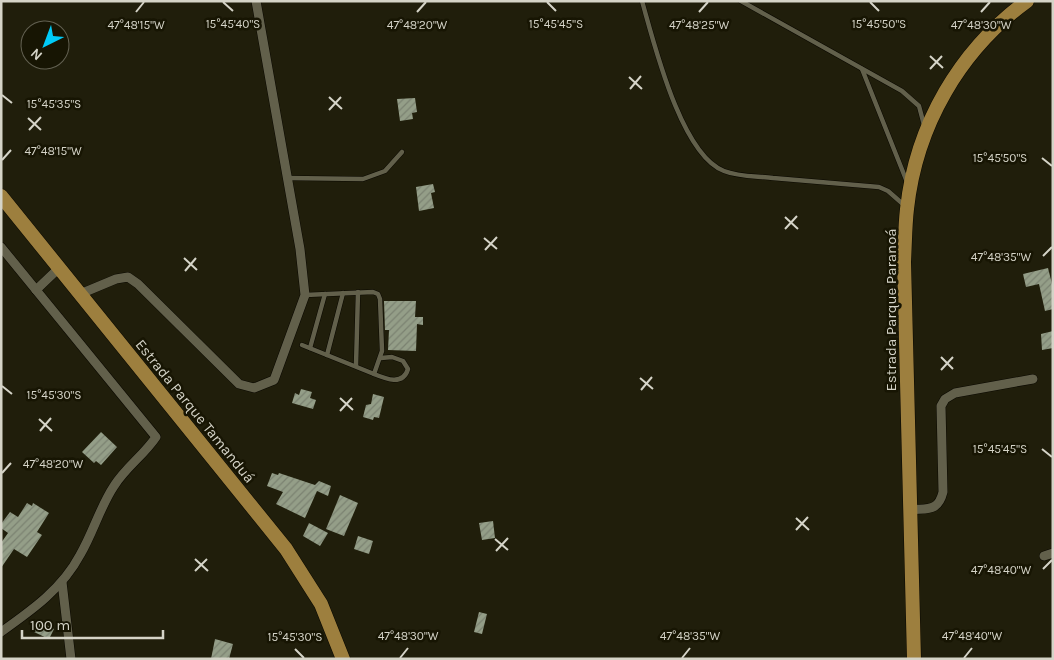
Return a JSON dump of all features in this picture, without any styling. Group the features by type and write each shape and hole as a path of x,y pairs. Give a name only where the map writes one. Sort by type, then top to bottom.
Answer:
{"main road":[{"name":"Estrada Parque Paranoá","path":"914,659 904,262 907,207 915,165 926,131 949,84 976,45 1027,1"},
{"name":"Estrada Parque Tamanduá","path":"1,196 286,549 320,604 343,659"}],"street":[{"path":"80,294 116,279 128,277 138,284 239,384 254,388 274,380 305,295 256,1"},
{"path":"1,247 156,437 143,455 128,467 114,486 80,556 62,582 46,599 1,632"},
{"path":"36,290 59,268"},
{"path":"910,510 937,507 940,503 943,492 942,406 945,399 955,393 1033,379"},
{"path":"1044,556 1053,553"},
{"path":"62,582 71,659"}],"lane":[{"path":"642,1 665,78 678,112 701,151 717,167 724,171 753,176 884,188 907,207"},
{"path":"741,1 912,98 919,106 926,131"},
{"path":"862,69 910,191"},
{"path":"287,178 369,178 385,171 402,152"},
{"path":"356,366 358,292"},
{"path":"305,295 376,292 380,296 381,358 374,374"},
{"path":"327,355 343,293"},
{"path":"310,348 325,294"},
{"path":"302,345 390,380 403,378 406,375 408,369 403,361 381,358"}],"building":[{"path":"415,98 417,112 412,113 413,119 400,121 397,99"},
{"path":"433,184 435,192 431,193 434,208 419,211 416,187"},
{"path":"1048,268 1053,288 1053,309 1045,311 1039,284 1026,287 1023,274"},
{"path":"384,301 416,301 415,317 423,317 423,325 417,324 416,351 388,350 389,330 385,330"},
{"path":"1053,331 1053,348 1042,350 1041,334"},
{"path":"301,389 312,392 310,398 316,400 313,409 292,403 295,393 299,395"},
{"path":"373,394 384,397 379,418 374,417 373,420 363,417 366,405 371,404"},
{"path":"101,432 117,447 101,465 96,461 94,463 82,452"},
{"path":"272,473 278,475 279,473 315,485 319,481 331,486 328,496 317,491 305,518 276,504 283,492 267,486"},
{"path":"340,495 358,503 344,536 326,529"},
{"path":"27,503 32,506 33,503 49,513 37,532 42,535 27,557 14,549 1,568 1,543 8,533 1,528 1,524 10,512 18,517"},
{"path":"493,521 495,538 482,540 479,523"},
{"path":"309,523 328,533 320,546 303,536"},
{"path":"358,536 373,541 369,554 354,549"},
{"path":"479,612 487,614 482,634 474,632"},
{"path":"39,621 54,629 49,639 34,632"},
{"path":"215,639 233,644 229,659 211,659"}]}
